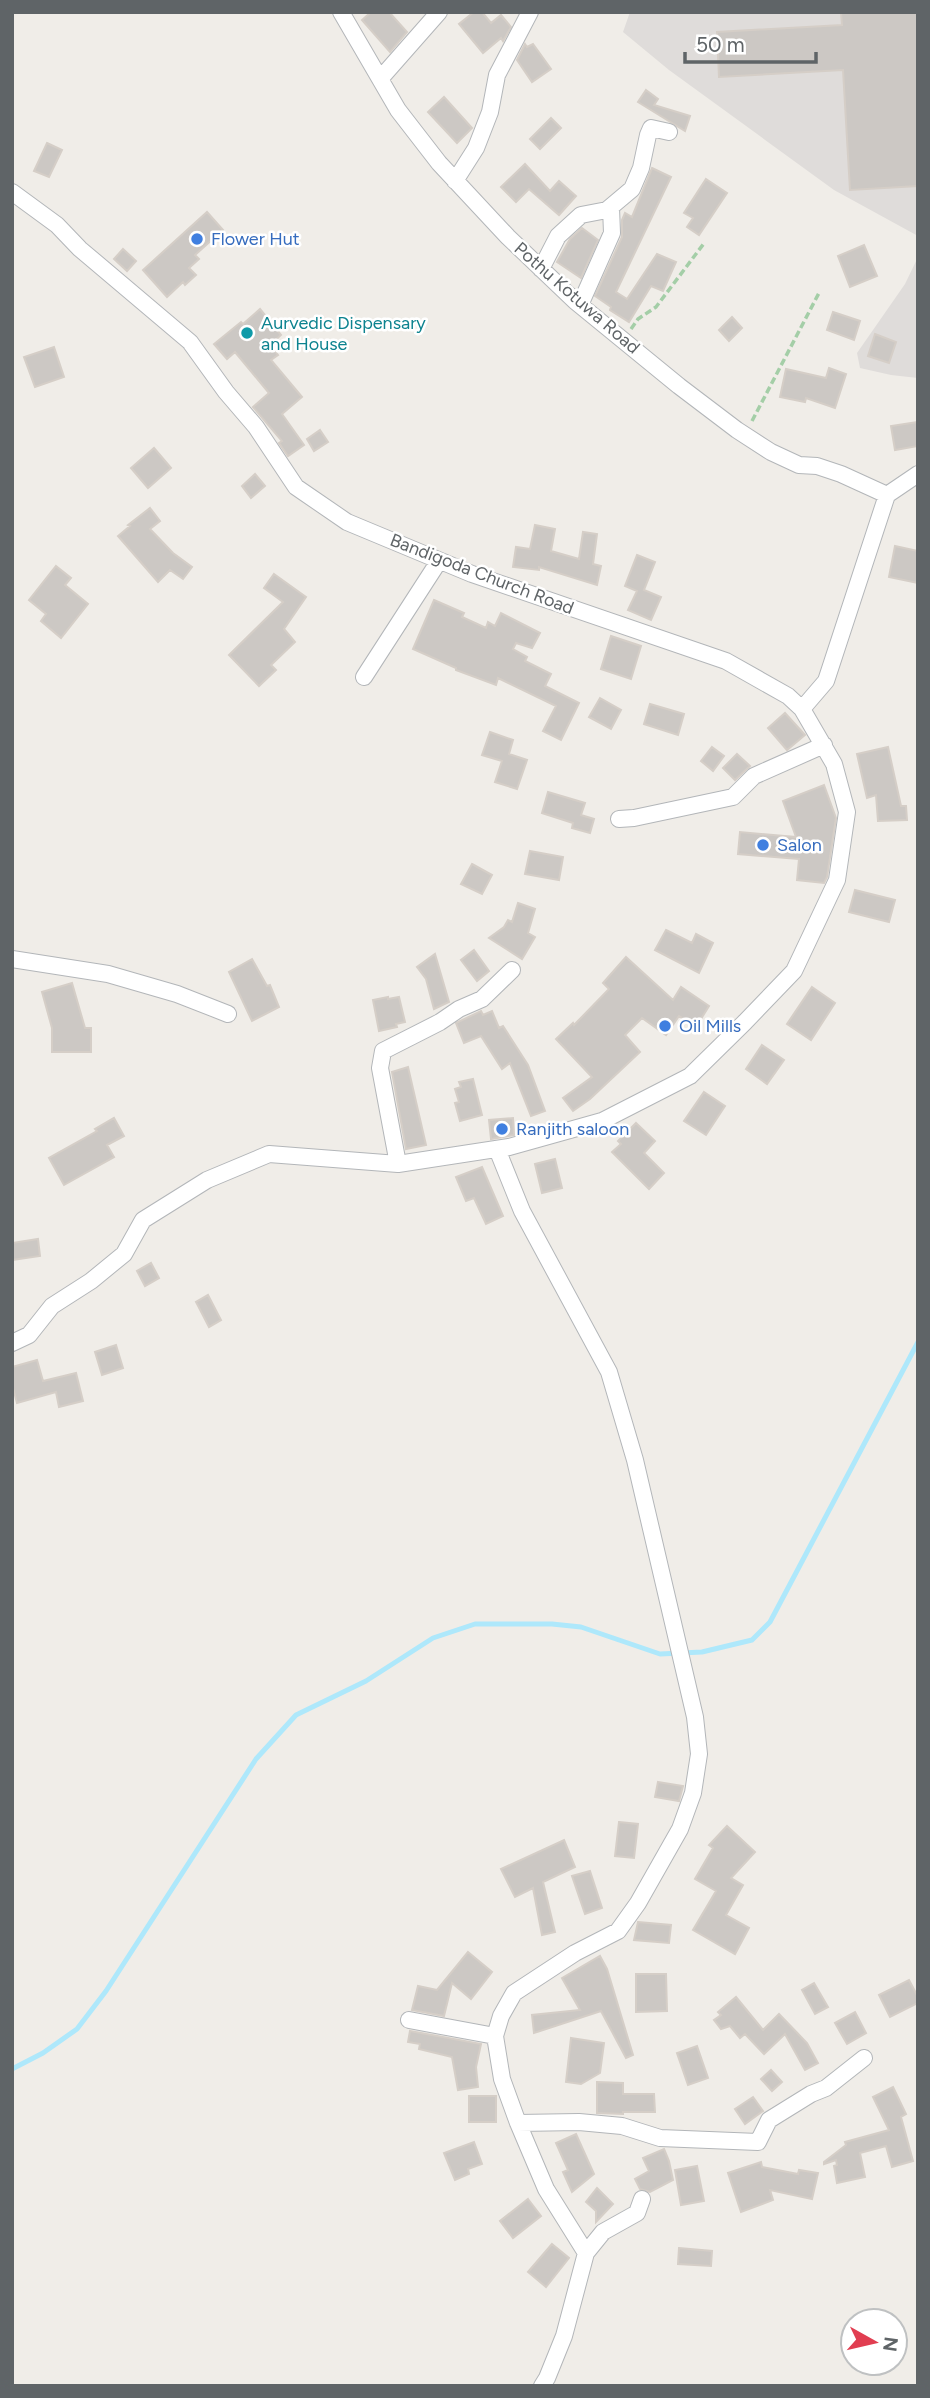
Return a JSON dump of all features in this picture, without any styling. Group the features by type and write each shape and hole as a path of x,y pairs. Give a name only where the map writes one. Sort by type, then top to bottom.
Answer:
{"street":[{"name":"Pothu Kotuwa Road","path":"341,12 398,110 439,163 541,269 580,304 679,386 771,452 799,465 817,466 887,495"},
{"path":"380,79 439,12"},
{"path":"455,181 476,148 490,112 497,75 530,12"},
{"path":"541,269 558,236 581,215 611,208 632,189 641,168 651,128 669,132"},
{"name":"Bandigoda Church Road","path":"12,192 57,226 80,249 190,342 226,392 256,427 296,487 346,522 472,574 726,661 788,696 802,709"},
{"path":"580,304 612,233 611,208"},
{"path":"12,1343 29,1335 52,1306 91,1281 124,1254 143,1220 207,1180 269,1154 398,1164 497,1149 602,1121 690,1076 794,971 836,880 847,812 834,764 802,709 826,681 887,495 918,474"},
{"path":"364,677 439,561"},
{"path":"619,819 659,814 733,797 754,776 824,746"},
{"path":"12,959 108,974 177,994 228,1014"},
{"path":"398,1164 380,1068 383,1051 482,999 512,970"},
{"path":"497,1149 522,1211 609,1372 635,1460 695,1717 699,1754 693,1793 680,1829 638,1903 618,1931 575,1954 514,1993 495,2036 502,2079 518,2123 546,2189 586,2253"},
{"path":"409,2020 495,2036"},
{"path":"518,2123 579,2122 622,2126 660,2138 758,2142 769,2120 811,2094 826,2088 864,2058"},
{"path":"541,2386 547,2378 564,2336 586,2253 603,2232 637,2213 642,2199"}],"path":[{"path":"624,340 638,319 656,307 705,243"},
{"path":"744,435 820,291"}],"shaded area":[{"path":"630,12 918,12 918,236 834,190 669,70 623,32"},
{"path":"918,257 918,378 860,368 857,353 905,284"}],"building":[{"path":"371,12 389,12 407,32 390,52 362,20"},
{"path":"474,12 482,12 491,23 501,15 511,27 503,41 501,38 483,53 459,24"},
{"path":"841,12 918,12 918,186 850,190 843,70 719,77 717,32 842,25"},
{"path":"525,44 527,47 533,44 551,69 532,82 517,60"},
{"path":"646,90 658,99 654,105 690,116 685,131 638,102"},
{"path":"444,97 472,128 457,143 428,112"},
{"path":"551,118 561,128 540,149 530,139"},
{"path":"47,143 62,150 49,177 34,171"},
{"path":"525,164 550,191 559,181 576,196 559,215 529,189 516,202 501,187"},
{"path":"652,168 671,177 616,292 627,299 657,254 676,262 663,291 651,286 629,322 595,296 622,237 622,220 625,213 632,217"},
{"path":"706,179 727,193 699,235 687,227 693,218 684,213"},
{"path":"207,212 223,230 195,255 199,259 189,268 196,275 185,285 183,282 167,297 143,270"},
{"path":"582,228 598,240 581,278 557,262 570,239"},
{"path":"864,245 877,276 850,287 838,256"},
{"path":"123,249 136,261 127,271 114,259"},
{"path":"260,309 281,335 270,345 278,355 271,360 302,397 282,414 304,445 288,456 279,443 282,441 253,407 269,393 235,352 227,359 214,344"},
{"path":"833,312 860,321 854,340 827,330"},
{"path":"732,317 742,328 729,341 719,330"},
{"path":"875,334 896,342 889,363 868,356"},
{"path":"54,347 64,377 35,387 24,357"},
{"path":"829,368 846,374 835,408 806,398 805,402 780,397 786,369 826,378"},
{"path":"918,422 918,446 895,450 891,426"},
{"path":"320,430 328,442 314,451 307,439"},
{"path":"154,448 171,468 148,488 131,468"},
{"path":"255,474 265,486 251,498 242,486"},
{"path":"150,508 160,521 150,529 173,553 192,567 183,579 170,570 158,582 118,536"},
{"path":"535,525 555,529 551,551 579,559 583,532 597,534 593,564 601,566 597,585 539,567 539,570 513,567 516,547 530,549"},
{"path":"895,546 918,551 918,583 889,577"},
{"path":"637,555 655,562 644,590 661,597 651,620 628,610 637,591 625,586"},
{"path":"56,566 71,578 65,585 88,604 61,638 41,621 46,614 29,600"},
{"path":"274,574 306,597 284,629 295,642 271,665 276,670 259,686 229,655 283,602 264,588"},
{"path":"434,600 464,613 462,617 486,628 488,622 495,626 501,613 540,633 532,648 516,643 513,649 527,657 525,661 551,674 545,686 579,703 561,740 543,731 556,706 498,678 496,685 456,670 413,649"},
{"path":"611,636 641,646 631,679 601,669"},
{"path":"600,698 621,710 611,729 589,717"},
{"path":"650,704 684,714 678,735 644,724"},
{"path":"785,713 805,735 787,750 768,728"},
{"path":"490,732 513,740 509,754 527,760 517,789 495,782 502,761 482,755"},
{"path":"712,747 724,756 713,771 701,761"},
{"path":"888,747 901,806 906,806 907,820 878,821 876,795 867,798 857,754"},
{"path":"737,754 750,766 735,780 723,768"},
{"path":"824,785 836,818 824,883 797,880 799,859 738,854 740,832 796,837 783,801"},
{"path":"548,792 585,803 581,815 594,819 590,833 572,828 573,823 542,813"},
{"path":"530,851 563,857 559,880 525,874"},
{"path":"472,864 492,875 482,894 461,884"},
{"path":"855,890 895,900 889,922 849,912"},
{"path":"518,903 535,909 528,933 535,937 522,959 489,938 504,927 508,920 512,922"},
{"path":"666,930 692,943 696,934 713,943 699,973 655,950"},
{"path":"474,950 489,971 477,981 461,960"},
{"path":"435,954 449,1002 434,1009 426,979 417,967"},
{"path":"626,957 673,1000 681,987 709,1006 696,1027 679,1016 666,1035 642,1018 625,1035 640,1052 590,1099 573,1111 563,1098 592,1077 556,1039 573,1023 574,1025 609,989 603,983"},
{"path":"252,959 267,986 270,985 279,1007 252,1021 229,972"},
{"path":"72,983 85,1028 91,1028 91,1052 52,1052 52,1028 42,992"},
{"path":"812,987 835,1003 811,1040 787,1024"},
{"path":"399,997 405,1022 396,1024 397,1027 379,1031 373,1000"},
{"path":"481,1011 483,1015 492,1011 499,1028 503,1026 528,1065 545,1111 531,1116 510,1063 502,1069 481,1036 464,1043 456,1023"},
{"path":"762,1045 784,1060 767,1084 746,1069"},
{"path":"408,1067 426,1145 406,1149 392,1072"},
{"path":"473,1079 482,1115 460,1121 455,1103 459,1102 455,1089 461,1087 459,1082"},
{"path":"704,1092 725,1106 706,1135 684,1121"},
{"path":"114,1118 124,1136 107,1145 114,1157 64,1185 49,1158 97,1131 95,1129"},
{"name":"Ranjith saloon","path":"513,1118 514,1135 491,1139 489,1120"},
{"path":"636,1123 655,1141 644,1153 664,1173 649,1189 612,1152 621,1144 618,1141"},
{"path":"555,1159 562,1188 542,1193 535,1164"},
{"path":"482,1167 503,1216 486,1224 474,1198 466,1201 456,1177"},
{"path":"38,1239 40,1256 12,1260 12,1243"},
{"path":"151,1263 159,1278 145,1286 137,1271"},
{"path":"208,1295 221,1320 209,1327 196,1302"},
{"path":"116,1345 123,1368 102,1375 95,1352"},
{"path":"37,1360 43,1381 76,1373 83,1401 59,1407 56,1392 17,1403 12,1384 12,1367"},
{"path":"658,1782 683,1786 679,1801 655,1797"},
{"path":"619,1822 638,1824 634,1858 615,1856"},
{"path":"727,1826 755,1852 731,1878 743,1885 726,1915 749,1928 735,1954 693,1930 716,1891 695,1879 713,1848 709,1845"},
{"path":"564,1840 575,1867 543,1882 555,1932 542,1935 533,1888 515,1897 501,1869"},
{"path":"590,1871 602,1908 585,1914 572,1876"},
{"path":"638,1922 671,1925 669,1943 634,1940"},
{"path":"468,1952 492,1972 471,1999 452,1983 444,2016 412,2010 418,1986 437,1990"},
{"path":"600,1956 607,1969 633,2055 626,2058 601,2011 534,2033 532,2015 580,2010 562,1978"},
{"path":"636,1974 666,1974 667,2011 636,2012"},
{"path":"909,1980 918,1997 918,2003 890,2017 879,1995"},
{"path":"814,1983 828,2007 815,2014 802,1990"},
{"path":"736,1997 763,2030 779,2014 807,2043 818,2063 805,2070 785,2034 764,2054 745,2034 740,2038 730,2026 721,2029 714,2020 721,2015 718,2012"},
{"path":"855,2012 866,2033 847,2044 835,2023"},
{"path":"410,2031 481,2044 476,2067 478,2087 458,2090 452,2057 419,2049 420,2044 408,2042"},
{"path":"571,2038 604,2043 600,2073 581,2084 566,2082"},
{"path":"697,2046 708,2078 688,2085 677,2053"},
{"path":"771,2070 782,2082 772,2091 761,2079"},
{"path":"597,2082 623,2083 623,2094 654,2094 655,2112 597,2113"},
{"path":"893,2087 906,2114 901,2117 913,2161 892,2167 886,2146 860,2153 865,2177 837,2183 834,2166 837,2165 836,2160 824,2162 846,2145 845,2142 889,2130 873,2097"},
{"path":"469,2096 496,2096 496,2122 469,2122"},
{"path":"753,2097 763,2111 745,2124 735,2109"},
{"path":"576,2134 594,2174 572,2192 563,2172 568,2170 556,2143"},
{"path":"474,2142 482,2164 468,2169 469,2174 455,2180 444,2153"},
{"path":"664,2149 673,2180 650,2192 640,2189 635,2179 649,2171 643,2158"},
{"path":"761,2162 762,2167 798,2174 799,2170 818,2173 812,2199 770,2190 773,2200 741,2212 728,2173"},
{"path":"697,2166 704,2201 681,2205 675,2170"},
{"path":"597,2188 613,2204 596,2222 596,2211 586,2202"},
{"path":"528,2199 541,2216 513,2238 500,2221"},
{"path":"552,2244 569,2258 546,2287 528,2272"},
{"path":"679,2248 712,2251 711,2266 678,2264"}],"waterway":[{"path":"12,2069 43,2053 77,2029 106,1991 256,1759 296,1715 366,1681 433,1638 475,1624 552,1624 581,1627 660,1654 702,1652 752,1640 770,1622 918,1342"}],"place":[{"name":"Flower Hut","path":"197,239"},
{"name":"Aurvedic Dispensary and House","path":"247,333"},
{"name":"Salon","path":"763,845"},
{"name":"Oil Mills","path":"665,1026"},
{"name":"Ranjith saloon","path":"502,1129"}]}
